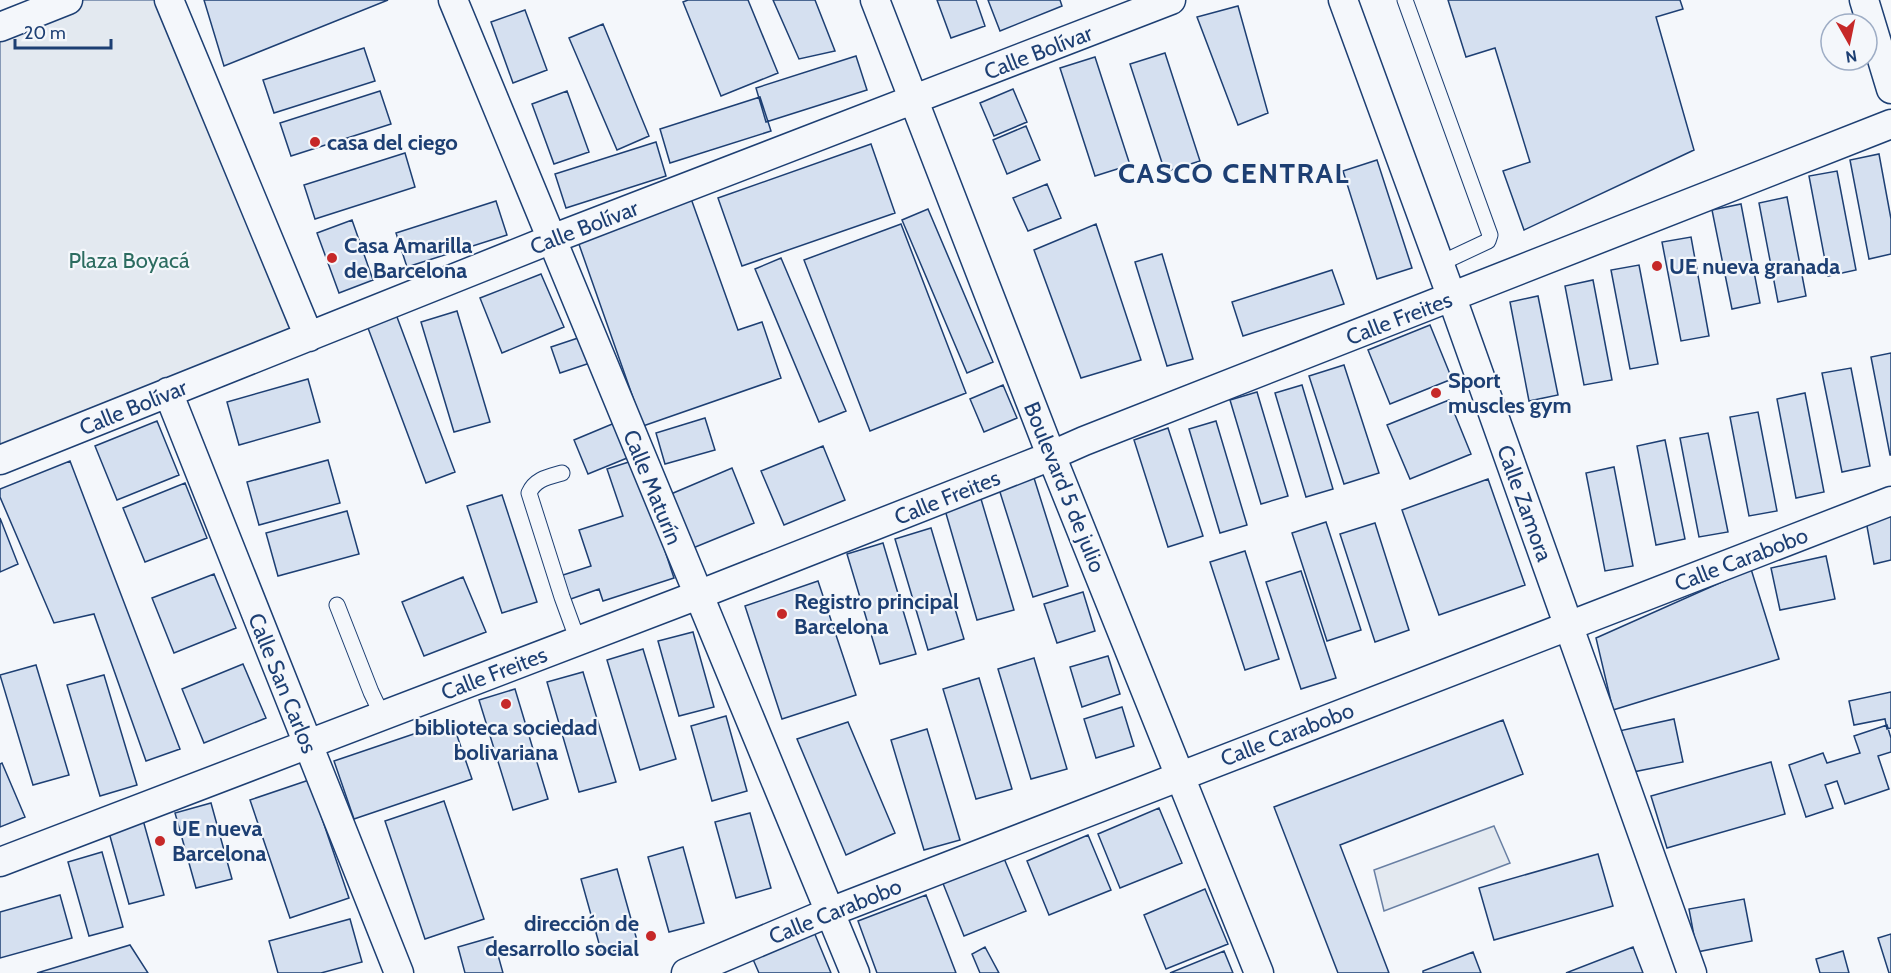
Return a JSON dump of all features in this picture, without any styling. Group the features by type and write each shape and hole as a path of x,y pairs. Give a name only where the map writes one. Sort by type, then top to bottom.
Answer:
{"street":[{"path":"14,15 68,0"},
{"path":"169,0 309,337"},
{"name":"Calle Maturín","path":"453,0 855,973"},
{"name":"Boulevard 5 de julio","path":"875,0 1051,455 1259,973"},
{"name":"Calle Bolívar","path":"0,460 552,239 1171,0"},
{"name":"Calle Zamora","path":"1343,0 1452,297 1692,973"},
{"path":"1864,0 1891,89"},
{"name":"Calle Freites","path":"0,862 698,595 1891,124"},
{"name":"Calle San Carlos","path":"168,392 399,973"},
{"name":"Calle Carabobo","path":"686,973 830,912 1891,501"}],"lane":[{"path":"1405,0 1490,235 1488,241 1439,264"},
{"path":"562,473 533,484 529,493 578,641"},
{"path":"337,605 382,715"}],"green space":[{"name":"Plaza Boyacá","path":"78,0 162,0 298,334 0,454 0,32"},
{"path":"1494,826 1510,863 1384,911 1374,870"}],"building":[{"path":"204,0 388,0 224,66"},
{"path":"688,0 748,0 778,73 721,96 683,2"},
{"path":"773,0 815,0 835,51 799,59"},
{"path":"937,0 976,0 985,26 951,38"},
{"path":"988,0 1060,0 1062,6 1000,31"},
{"path":"1448,0 1680,0 1683,9 1656,17 1694,150 1524,230 1503,171 1530,162 1495,48 1466,57"},
{"path":"1238,6 1268,113 1238,125 1197,17"},
{"path":"525,10 547,70 513,83 491,22"},
{"path":"603,24 649,136 617,150 569,38"},
{"path":"364,48 375,81 274,113 263,80"},
{"path":"1165,53 1200,161 1165,172 1130,64"},
{"path":"856,56 867,90 766,122 756,88"},
{"path":"1095,57 1130,165 1095,176 1060,68"},
{"path":"1013,89 1027,122 994,136 980,103"},
{"path":"380,91 391,124 291,156 280,123"},
{"path":"567,91 589,152 554,164 532,104"},
{"path":"760,97 771,131 670,163 660,129"},
{"path":"1026,126 1040,160 1007,174 993,140"},
{"path":"656,142 666,176 566,208 555,174"},
{"path":"871,144 895,213 742,266 718,198"},
{"path":"405,153 415,187 315,219 304,185"},
{"path":"1879,154 1891,219 1891,254 1869,259 1850,160"},
{"path":"1377,160 1412,268 1377,279 1343,171"},
{"path":"1837,171 1856,270 1828,276 1809,176"},
{"path":"1047,184 1061,218 1028,231 1013,198"},
{"path":"689,193 738,330 762,322 781,378 643,426 575,233"},
{"path":"1787,197 1806,296 1778,302 1759,203"},
{"path":"496,201 507,235 407,267 396,233"},
{"path":"1741,204 1760,303 1732,309 1712,210"},
{"path":"928,209 993,362 967,373 902,220"},
{"path":"352,220 373,280 339,293 317,233"},
{"path":"901,224 966,393 870,431 804,260"},
{"path":"1096,224 1141,360 1081,378 1034,250"},
{"path":"1691,237 1709,336 1681,341 1662,242"},
{"path":"1162,254 1193,359 1167,366 1135,262"},
{"path":"781,258 846,411 819,422 755,269"},
{"path":"1639,265 1658,364 1630,369 1611,270"},
{"path":"1332,270 1344,304 1243,336 1232,302"},
{"path":"541,274 564,327 502,353 480,298"},
{"path":"1593,280 1612,380 1584,385 1565,286"},
{"path":"1538,296 1558,395 1529,401 1510,302"},
{"path":"394,309 455,472 426,483 365,320"},
{"path":"457,311 490,422 454,432 421,322"},
{"path":"1430,325 1452,379 1390,404 1368,350"},
{"path":"584,336 593,362 560,373 551,347"},
{"path":"1891,353 1891,455 1890,455 1871,357"},
{"path":"1344,365 1379,473 1344,484 1309,376"},
{"path":"1851,368 1870,466 1842,472 1822,373"},
{"path":"308,379 320,422 239,445 227,402"},
{"path":"1003,385 1017,418 984,432 970,399"},
{"path":"1302,385 1333,489 1306,497 1275,393"},
{"path":"1257,392 1288,496 1261,504 1230,400"},
{"path":"1805,393 1824,492 1796,498 1777,399"},
{"path":"1449,400 1471,454 1410,479 1387,425"},
{"path":"1758,412 1777,511 1749,516 1730,417"},
{"path":"705,418 715,450 665,464 656,433"},
{"path":"157,421 179,475 117,500 95,446"},
{"path":"1216,421 1247,525 1220,533 1189,429"},
{"path":"617,422 632,456 588,474 574,440"},
{"path":"1168,428 1203,536 1168,547 1134,440"},
{"path":"1708,433 1728,532 1699,537 1680,438"},
{"path":"1665,440 1685,539 1656,545 1637,446"},
{"path":"823,446 845,500 784,525 761,471"},
{"path":"328,460 340,503 259,525 247,482"},
{"path":"635,460 674,578 603,601 599,589 568,600 560,576 591,566 579,530 623,516 607,469"},
{"path":"70,461 180,749 146,761 94,614 54,623 0,497 0,489"},
{"path":"1614,467 1633,566 1605,571 1586,473"},
{"path":"732,468 754,523 693,548 671,494"},
{"path":"1034,478 1068,586 1033,597 999,489"},
{"path":"1488,479 1525,585 1439,615 1402,510"},
{"path":"185,483 207,538 145,562 123,508"},
{"path":"502,495 537,602 502,613 467,506"},
{"path":"981,499 1014,610 977,620 945,510"},
{"path":"347,511 359,554 278,576 266,533"},
{"path":"1891,516 1891,560 1874,564 1866,521"},
{"path":"0,518 18,564 0,572"},
{"path":"1326,522 1361,630 1327,641 1292,533"},
{"path":"1375,523 1409,630 1375,642 1340,534"},
{"path":"931,528 964,639 928,650 895,539"},
{"path":"883,543 916,654 880,664 847,554"},
{"path":"1245,551 1279,659 1245,670 1210,562"},
{"path":"1826,556 1835,599 1780,610 1771,568"},
{"path":"1751,569 1779,659 1613,710 1596,638"},
{"path":"1301,571 1336,678 1301,689 1266,582"},
{"path":"214,574 236,628 174,653 152,598"},
{"path":"463,577 486,632 424,656 402,602"},
{"path":"818,581 856,695 782,719 745,606"},
{"path":"1083,592 1095,631 1057,643 1044,604"},
{"path":"693,632 714,707 679,716 658,641"},
{"path":"643,649 676,759 640,770 607,660"},
{"path":"1108,656 1120,694 1082,707 1070,667"},
{"path":"1034,658 1067,769 1031,779 998,669"},
{"path":"243,664 266,718 204,743 182,689"},
{"path":"36,665 69,775 33,785 0,675"},
{"path":"583,672 616,782 579,792 547,682"},
{"path":"104,675 137,785 100,796 67,685"},
{"path":"979,678 1012,789 976,799 943,689"},
{"path":"515,689 548,799 513,810 479,700"},
{"path":"1891,692 1891,728 1887,729 1885,719 1854,725 1849,701"},
{"path":"1122,707 1134,746 1096,758 1084,719"},
{"path":"726,716 747,791 712,801 691,726"},
{"path":"1674,719 1683,762 1628,773 1619,731"},
{"path":"1503,720 1523,774 1340,845 1389,973 1338,973 1274,807"},
{"path":"452,721 472,779 354,819 334,761"},
{"path":"848,722 895,833 846,855 797,739"},
{"path":"1887,725 1891,738 1891,752 1878,756 1889,789 1845,804 1837,781 1825,785 1833,808 1806,817 1789,765 1823,753 1827,763 1860,753 1854,736"},
{"path":"927,729 960,840 924,850 891,740"},
{"path":"1771,762 1785,814 1667,848 1651,796"},
{"path":"2,763 25,817 0,827 0,764"},
{"path":"309,780 349,898 290,918 250,800"},
{"path":"444,801 484,919 425,939 385,821"},
{"path":"211,803 232,879 196,888 175,813"},
{"path":"1159,808 1182,863 1120,888 1098,834"},
{"path":"750,813 771,888 736,898 715,822"},
{"path":"143,820 164,895 129,904 108,829"},
{"path":"1088,835 1111,890 1049,915 1027,861"},
{"path":"683,847 704,923 669,932 648,857"},
{"path":"102,852 123,927 89,936 68,862"},
{"path":"1598,854 1613,906 1494,940 1479,888"},
{"path":"1003,856 1026,911 964,936 942,881"},
{"path":"617,869 638,944 602,954 581,879"},
{"path":"1205,889 1228,944 1166,969 1144,915"},
{"path":"60,895 72,938 0,958 0,912"},
{"path":"926,895 956,973 877,973 858,921"},
{"path":"1744,899 1752,941 1697,952 1689,909"},
{"path":"350,919 362,962 321,973 278,973 269,941"},
{"path":"814,932 831,973 759,973 752,957"},
{"path":"1891,934 1891,973 1889,973 1878,938"},
{"path":"493,937 503,973 465,973 458,947"},
{"path":"130,945 148,973 37,973"},
{"path":"985,947 999,973 980,973 972,954"},
{"path":"1633,947 1643,973 1566,973"},
{"path":"1224,951 1233,973 1170,973"},
{"path":"1843,951 1849,973 1820,973 1816,959"},
{"path":"1473,952 1481,973 1423,973 1423,971"}],"place":[{"name":"casa del ciego","path":"315,142"},
{"name":"Casa Amarilla de Barcelona","path":"332,258"},
{"name":"UE nueva granada","path":"1657,266"},
{"name":"Sport muscles gym","path":"1436,393"},
{"name":"Registro principal Barcelona","path":"782,614"},
{"name":"biblioteca sociedad bolivariana","path":"506,704"},
{"name":"UE nueva Barcelona","path":"160,841"},
{"name":"dirección de desarrollo social","path":"651,936"}],"district":[{"name":"CASCO CENTRAL","path":"1234,173"}]}
